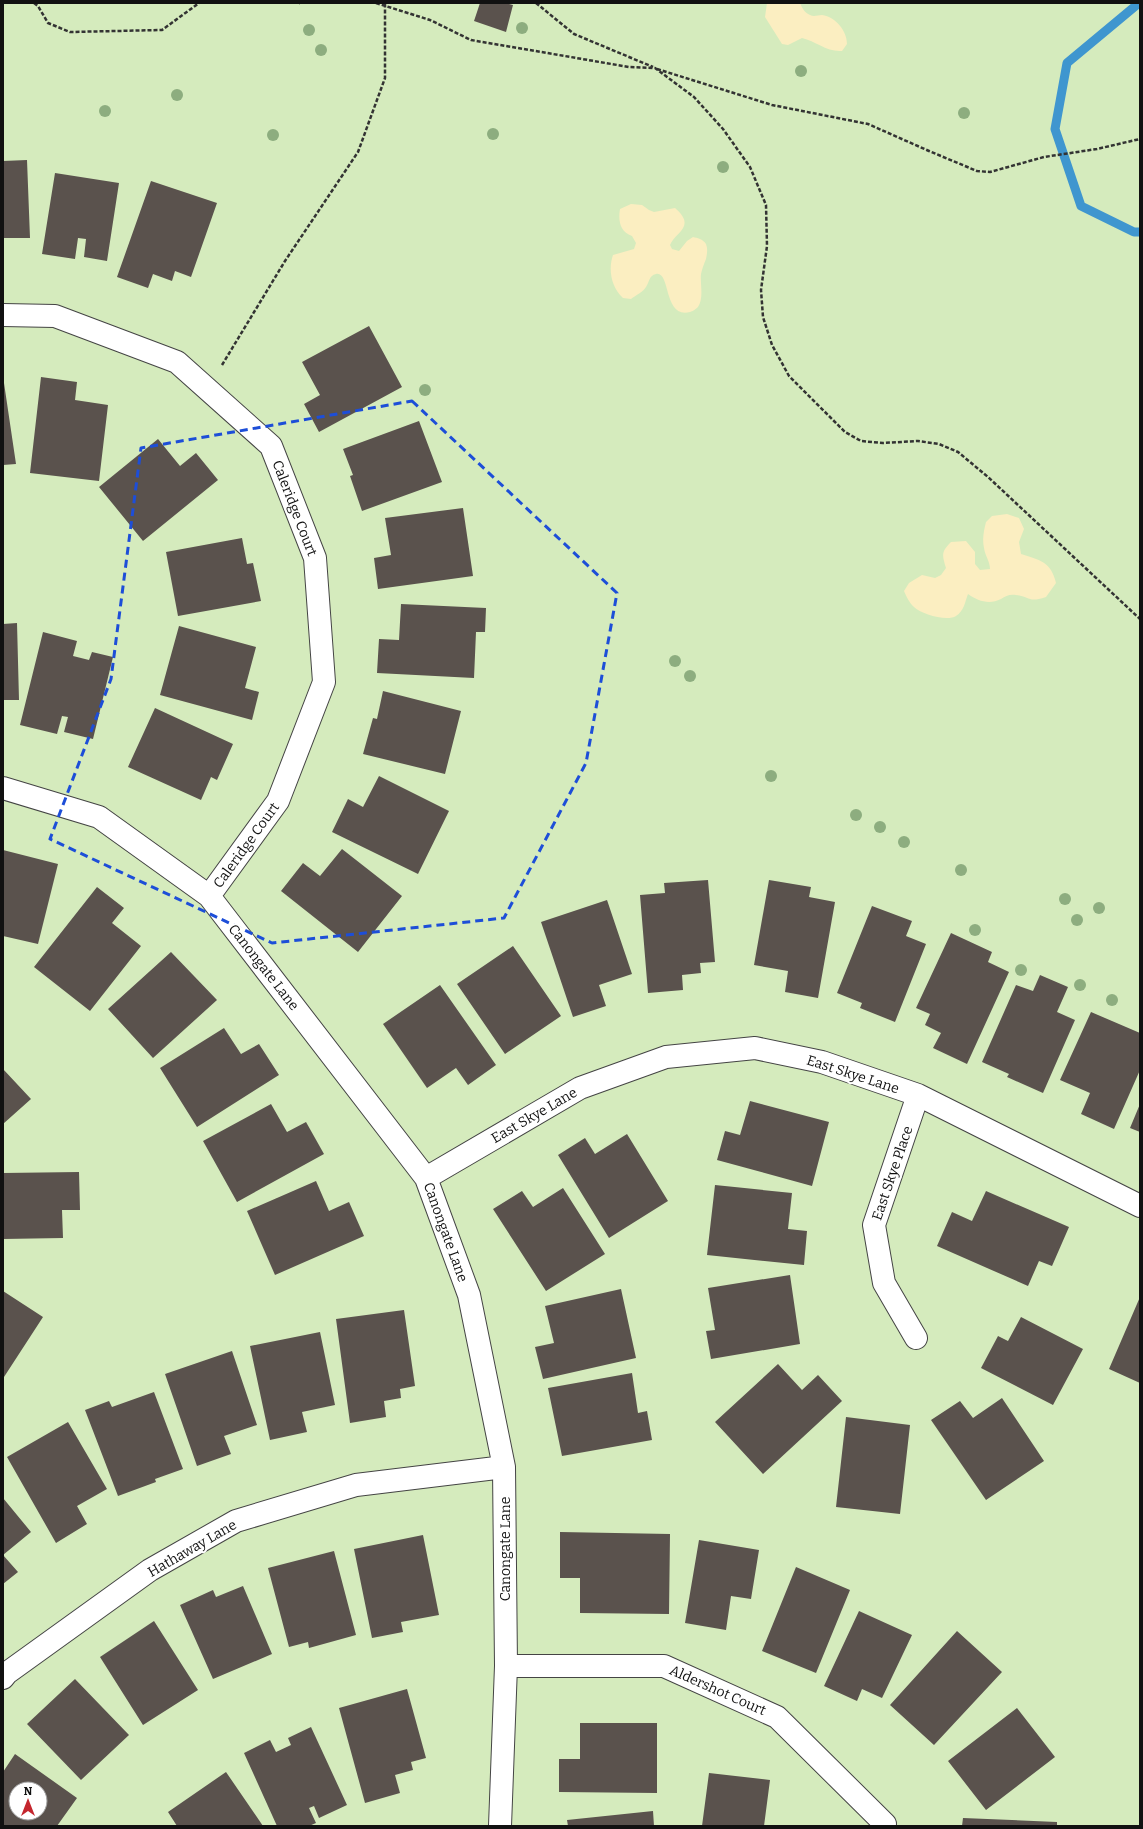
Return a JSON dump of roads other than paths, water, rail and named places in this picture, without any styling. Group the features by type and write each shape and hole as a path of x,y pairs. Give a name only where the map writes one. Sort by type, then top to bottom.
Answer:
{"street":[{"name":"Caleridge Court","path":"3,315 55,316 177,362 271,446 315,558 324,682 278,801 208,896"},
{"name":"Canongate Lane","path":"3,788 99,817 208,896 426,1178 469,1295 504,1467 506,1666 500,1826"},
{"name":"East Skye Lane","path":"426,1178 580,1088 666,1057 755,1048 822,1062 918,1095 1140,1206"},
{"name":"East Skye Place","path":"916,1338 884,1283 874,1225 918,1095"},
{"name":"Hathaway Lane","path":"3,1678 7,1672 150,1570 236,1521 356,1485 504,1467"},
{"name":"Aldershot Court","path":"506,1666 664,1666 777,1717 885,1824"}],"waterway":[{"path":"1139,3 1067,63 1055,129 1081,206 1134,232 1140,232"}]}
